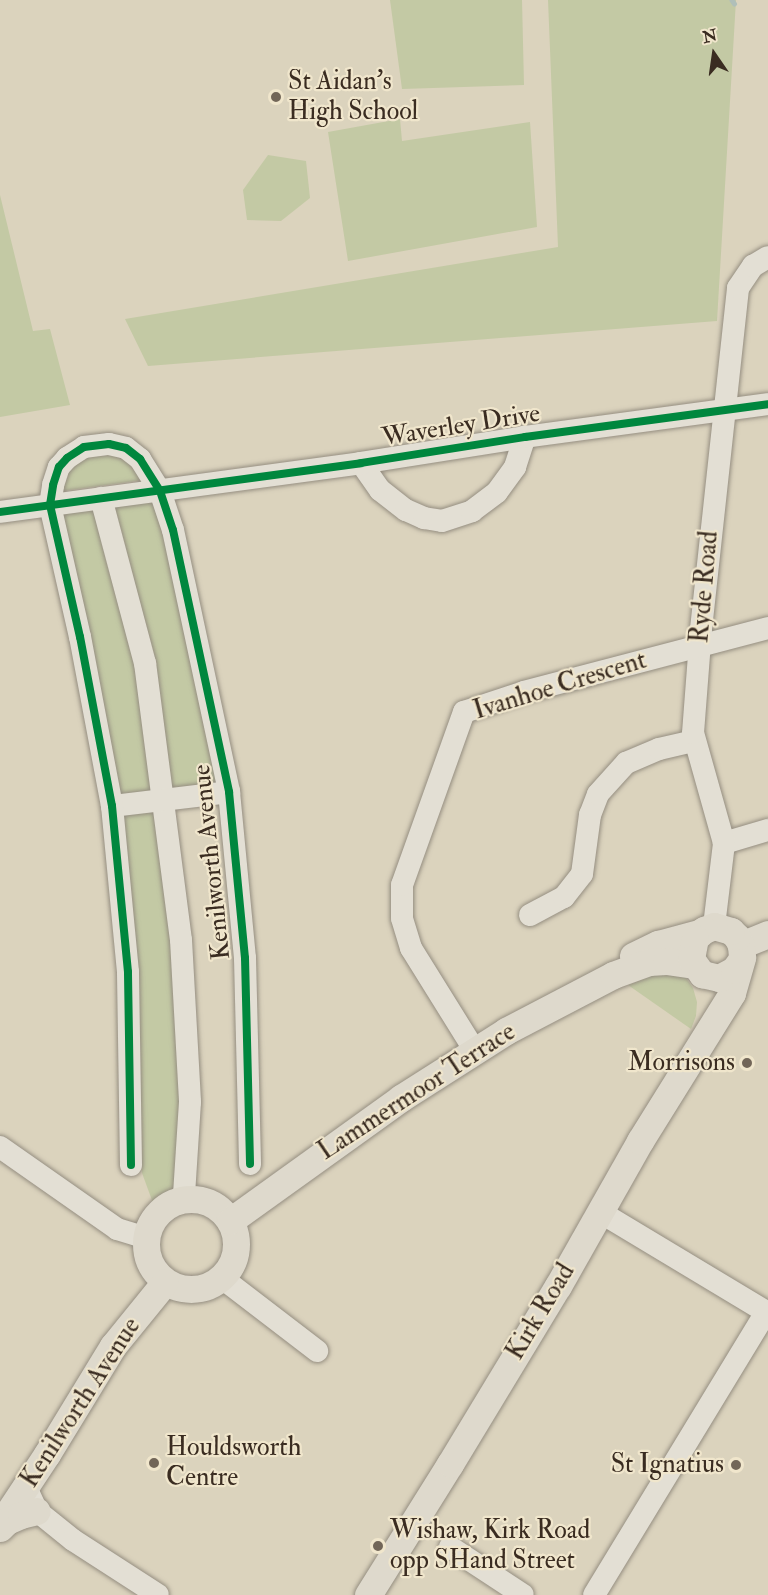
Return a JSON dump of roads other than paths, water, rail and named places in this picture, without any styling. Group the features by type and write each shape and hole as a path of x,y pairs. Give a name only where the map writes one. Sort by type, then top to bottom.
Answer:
{"main road":[{"name":"Lammermoor Terrace","path":"613,975 625,961 643,950 707,930"},
{"path":"711,1027 708,989 698,969 692,945 707,930 731,931 740,954"},
{"path":"698,969 719,978 734,970 740,954 768,934"},
{"name":"Kirk Road","path":"368,1595 450,1464 732,993 740,954"},
{"name":"Lammermoor Terrace","path":"230,1221 401,1098 475,1051 613,975 649,962 666,961 698,969"},
{"path":"177,1201 205,1201 222,1211 230,1221 235,1233 236,1249 232,1265 222,1278 204,1288 183,1290 165,1282 153,1270 146,1254 146,1238 158,1214 177,1201"},
{"name":"Kenilworth Avenue","path":"0,1526 118,1338 165,1282"},
{"name":"Kenilworth Avenue","path":"0,1526 21,1515 37,1511"}],"street":[{"name":"Ryde Road","path":"707,930 724,843 694,741 700,646 738,288 753,266 768,257"},
{"name":"Waverley Drive","path":"0,512 768,404"},
{"name":"Waverley Drive","path":"361,463 380,490 406,510 424,518 442,521 472,511 497,492 515,467 525,437"},
{"path":"131,1165 129,972 112,806 80,637 50,505 59,467 67,458 84,447 108,444 126,448 140,459 160,490"},
{"name":"Kenilworth Avenue","path":"160,490 172,530 229,792 244,958 250,1164"},
{"name":"Kenilworth Avenue","path":"101,498 145,663 181,940 190,1102 184,1194 177,1201"},
{"name":"Ivanhoe Crescent","path":"475,1051 411,948 402,918 402,885 464,712 524,692 768,628"},
{"path":"530,915 564,897 582,874 590,815 598,794 627,763 659,749 694,741"},
{"name":"Kenilworth Avenue","path":"112,806 229,792"},
{"path":"724,843 768,830"},
{"path":"0,1147 117,1229 146,1238"},
{"path":"594,1595 767,1312 600,1212"},
{"path":"222,1278 317,1351"},
{"path":"31,1479 29,1492 37,1511 75,1541 158,1595"},
{"path":"450,1547 523,1595"}],"place":[{"name":"St Aidan's High School","path":"276,97"},
{"name":"Morrisons","path":"747,1063"},
{"name":"Houldsworth Centre","path":"154,1463"},
{"name":"St Ignatius","path":"736,1465"},
{"name":"Wishaw, Kirk Road opp SHand Street","path":"378,1546"}]}
